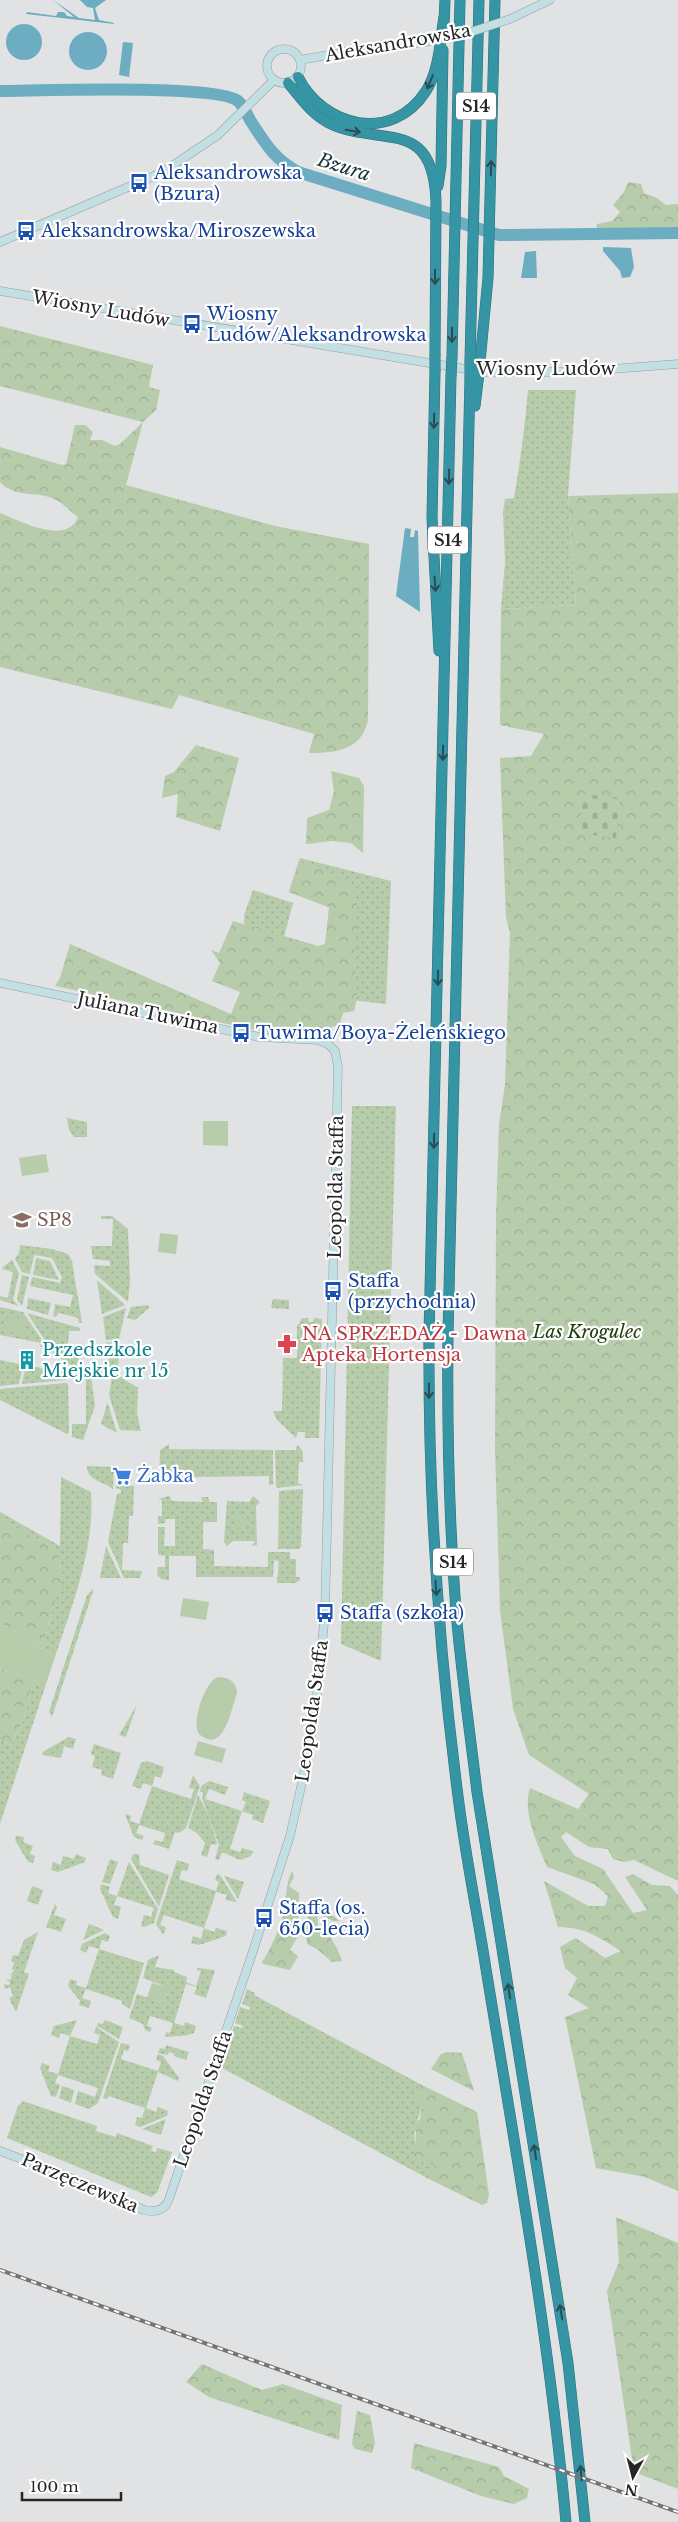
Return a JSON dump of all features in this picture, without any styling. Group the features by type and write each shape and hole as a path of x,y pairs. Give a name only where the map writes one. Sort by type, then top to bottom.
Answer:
{"highway":[{"path":"436,202 441,166 445,0"},
{"name":"S14","path":"460,0 429,1335 430,1454 434,1565 444,1683 458,1800 549,2361 566,2522"},
{"name":"S14","path":"479,0 473,240 475,362 469,436 448,1335 448,1448 453,1562 465,1698 476,1792 568,2363 585,2522"},
{"path":"475,362 489,244 495,0"},
{"path":"298,77 316,103 343,119 366,124 394,118 420,100 432,81 444,17"},
{"path":"288,83 314,114 328,123 349,131 396,136 416,147 430,165 435,185 436,202 432,518 444,704"}],"street":[{"name":"Aleksandrowska","path":"300,60 351,51 425,42 471,32 510,19 550,0"},
{"name":"Aleksandrowska","path":"274,80 268,71 267,65 276,51 290,50 300,60 298,77"},
{"path":"0,242 150,179 190,156 228,126 274,80 288,83 298,77"},
{"name":"Wiosny Ludów","path":"0,292 483,372 572,372 678,364"},
{"name":"Juliana Tuwima","path":"0,983 259,1037 321,1041 335,1051 338,1067"},
{"name":"Leopolda Staffa","path":"160,2210 169,2199 273,1890 297,1808 314,1724 325,1613 338,1067"},
{"name":"Parzęczewska","path":"0,2151 59,2173 144,2210 160,2210"}],"green space":[{"path":"628,182 641,184 644,193 657,198 666,205 678,204 678,230 596,232 597,224 612,221 620,212 613,205 624,192"},
{"path":"0,326 153,365 149,387 160,390 156,410 143,422 0,386"},
{"path":"528,390 576,390 568,496 576,605 501,609 505,562 503,512 505,499 514,498"},
{"path":"143,422 126,485 275,526 369,544 368,720 365,730 354,744 329,752 309,753 314,734 179,695 172,709 0,667 0,513 42,529 54,531 64,530 72,525 78,517 56,500 42,495 13,491 0,482 0,447 62,465 66,464 75,425 85,425 93,432 90,440 102,440 115,446 120,444"},
{"name":"Las Krogulec","path":"678,493 678,1881 634,1860 624,1862 613,1859 608,1849 589,1847 566,1832 561,1837 575,1856 603,1869 633,1913 647,1910 625,1877 633,1874 652,1885 670,1886 678,1895 678,2191 645,2177 596,2168 565,2017 589,2008 568,1995 577,1978 565,1968 560,1947 576,1938 605,1958 621,1951 599,1937 575,1928 558,1927 544,1881 588,1906 605,1906 608,1896 594,1884 547,1867 529,1818 528,1798 530,1788 578,1809 589,1794 529,1755 513,1709 500,1610 495,1449 496,1216 499,1124 505,1085 510,933 506,917 500,758 531,756 544,734 500,725 501,609 576,605 568,496"},
{"path":"196,745 239,758 220,831 176,817 178,794 162,798 165,776 174,772"},
{"path":"331,771 359,778 364,786 363,853 351,843 332,841 306,844 307,818 329,810 334,791"},
{"path":"583,794 620,798 616,838 580,833"},
{"path":"300,858 391,881 386,1004 342,999 245,937 244,915 253,890 293,903 284,937 327,951 331,908 289,892"},
{"path":"299,861 316,866 343,880 354,895 357,904 354,958 357,990 356,1003 354,1011 343,1013 339,1027 333,1026 326,1033 264,1032 55,986 60,978 70,944 231,1014 240,992 212,981 220,963 211,950 219,953 233,921 318,946 325,944 329,907 289,892"},
{"path":"352,1106 396,1106 381,1661 341,1644"},
{"path":"67,1118 87,1122 87,1137 74,1137 69,1130"},
{"path":"203,1121 228,1121 228,1146 203,1145"},
{"path":"46,1154 49,1172 22,1176 19,1158"},
{"path":"101,1216 112,1216 128,1229 130,1281 128,1302 95,1274 94,1265 110,1266 110,1261 93,1259 91,1246 112,1246 113,1219 101,1219"},
{"path":"160,1233 178,1235 176,1254 158,1252"},
{"path":"20,1245 52,1249 68,1254 72,1261 82,1323 79,1323 78,1318 59,1313 56,1317 53,1316 55,1304 70,1307 73,1295 30,1286 32,1277 60,1283 62,1277 52,1258 34,1255 30,1274 22,1272 15,1259 19,1253"},
{"path":"36,1258 50,1261 59,1280 33,1275"},
{"path":"12,1260 19,1273 13,1300 19,1306 0,1300 0,1296 8,1298 13,1272 2,1269"},
{"path":"22,1275 29,1277 22,1306 17,1300"},
{"path":"97,1280 125,1305 102,1314"},
{"path":"28,1298 51,1303 48,1315 27,1309"},
{"path":"273,1299 289,1300 289,1309 271,1308"},
{"path":"148,1305 149,1308 135,1320 127,1318 131,1307"},
{"path":"0,1307 23,1312 47,1348 40,1347 41,1343 0,1335"},
{"path":"126,1308 119,1339 106,1340 103,1317"},
{"path":"27,1313 80,1328 80,1331 69,1331 67,1357 79,1358 77,1365 72,1366 54,1354"},
{"path":"8,1316 25,1319 23,1334 6,1331"},
{"path":"302,1318 308,1318 309,1322 313,1322 314,1318 322,1319 319,1438 305,1438 305,1432 298,1432 296,1438 277,1420 273,1411 282,1411 283,1358 297,1358 297,1327"},
{"path":"106,1342 116,1343 119,1346 118,1373 111,1375"},
{"path":"0,1360 23,1365 19,1384 0,1386"},
{"path":"58,1360 67,1368 68,1377 66,1380 22,1384 26,1365 55,1371"},
{"path":"86,1376 91,1377 95,1406 83,1440 72,1437 72,1424 86,1424"},
{"path":"119,1376 138,1388 137,1414 141,1431 120,1430 109,1395 112,1378"},
{"path":"68,1384 69,1433 67,1434 0,1400 0,1389"},
{"path":"108,1404 117,1433 101,1424"},
{"path":"169,1444 169,1449 273,1450 273,1484 269,1485 269,1476 189,1477 189,1475 162,1474 162,1484 159,1481 160,1450"},
{"path":"297,1445 302,1450 303,1457 303,1462 299,1462 298,1483 303,1485 278,1488 276,1486 275,1450 296,1450"},
{"path":"87,1466 114,1467 113,1490 93,1478"},
{"path":"118,1473 118,1485 134,1486 133,1516 129,1516 128,1543 123,1543 122,1570 142,1571 140,1578 124,1578 108,1542 117,1494 121,1493 121,1490 116,1488"},
{"path":"61,1477 91,1492 91,1513 90,1533 81,1575 56,1654 42,1649 62,1577 58,1550 0,1519 0,1512 60,1546"},
{"path":"303,1489 301,1547 299,1549 278,1549 279,1491"},
{"path":"169,1496 172,1501 203,1502 201,1497 208,1497 210,1502 217,1502 217,1522 203,1522 203,1549 214,1550 214,1566 268,1567 268,1552 290,1552 290,1559 296,1559 296,1577 300,1577 300,1580 296,1583 277,1583 279,1561 274,1560 273,1577 196,1577 196,1556 169,1556 169,1580 161,1579 157,1575 158,1567 165,1567 165,1556 158,1555 158,1527 165,1527 164,1546 175,1546 175,1519 166,1519 165,1523 158,1524 158,1516 162,1516 162,1500 158,1499"},
{"path":"253,1496 260,1502 256,1506 257,1545 252,1546 255,1541 233,1541 227,1546 224,1542 227,1501 249,1502"},
{"path":"236,1513 247,1514 247,1529 235,1528"},
{"path":"0,1519 58,1550 62,1577 42,1649 0,1622"},
{"path":"106,1546 121,1578 100,1578"},
{"path":"94,1588 52,1717 49,1712 87,1595"},
{"path":"183,1598 209,1602 206,1620 180,1616"},
{"path":"0,1622 42,1649 56,1654 46,1684 0,1669"},
{"path":"0,1669 34,1680 24,1718 11,1745 0,1740"},
{"path":"218,1677 232,1681 236,1686 237,1693 225,1728 215,1739 208,1739 199,1734 197,1728 198,1712 208,1686"},
{"path":"34,1680 46,1684 0,1824 0,1740 11,1745 24,1718"},
{"path":"137,1705 126,1737 119,1735"},
{"path":"69,1737 76,1739 73,1749 64,1746 61,1758 42,1755 44,1751"},
{"path":"198,1741 226,1749 222,1763 194,1755"},
{"path":"94,1744 121,1753 113,1779 101,1775 102,1770 92,1767 95,1756 91,1754"},
{"path":"147,1761 164,1767 161,1778 155,1776 152,1786 143,1783 141,1789 132,1786 141,1763"},
{"path":"193,1775 200,1786 186,1828 179,1833 175,1832 169,1849 153,1844 155,1840 163,1842 165,1833 139,1825 136,1833 144,1836 142,1840 134,1837 125,1814 131,1816 130,1821 139,1824 152,1786 191,1799 194,1789 189,1788"},
{"path":"209,1781 228,1787 225,1795 209,1789 205,1799 242,1811 230,1849 240,1852 242,1848 253,1851 251,1856 240,1860 222,1852 219,1860 215,1859 219,1845 202,1798 203,1792 200,1792 201,1786"},
{"path":"244,1792 270,1801 263,1823 252,1819 253,1815 242,1811 246,1802 242,1800"},
{"path":"198,1795 208,1814 217,1843 216,1845 211,1844 207,1857 201,1855 205,1843 197,1833 188,1828"},
{"path":"16,1836 24,1837 23,1842 33,1846 30,1854 35,1856 33,1863 28,1862 15,1840"},
{"path":"76,1854 86,1858 85,1862 58,1872 51,1870 53,1862 61,1865 63,1856 74,1859"},
{"path":"133,1854 139,1854 140,1865 169,1875 159,1907 131,1859"},
{"path":"110,1859 118,1862 110,1884 102,1882"},
{"path":"177,1860 189,1864 187,1871 182,1870 179,1879 216,1891 219,1882 215,1880 217,1874 220,1875 237,1902 225,1900 227,1895 216,1892 204,1928 164,1915 160,1925 166,1927 164,1934 156,1924"},
{"path":"129,1862 158,1909 154,1923 144,1927 141,1926 144,1915 151,1917 154,1908 117,1896"},
{"path":"292,1871 294,1877 289,1886 299,1893 298,1936 290,1950 298,1956 290,1970 263,1964 262,1962 272,1945 284,1912 288,1881"},
{"path":"224,1876 244,1882 238,1899"},
{"path":"101,1884 110,1887 108,1893 117,1896 114,1905 121,1907 118,1919 113,1917 100,1889"},
{"path":"32,1886 43,1890 38,1905 27,1901"},
{"path":"313,1903 340,1921 333,1921 317,1913 318,1926 333,1941 342,1961 332,1962 317,1949 307,1944 305,1925"},
{"path":"55,1904 57,1907 54,1915 66,1919 61,1932 46,1927"},
{"path":"89,1924 104,1930 83,1940"},
{"path":"204,1928 214,1932 216,1928 227,1931 226,1936 199,1945 191,1943 193,1936 201,1939"},
{"path":"38,1932 24,1972 29,1974 16,2012 9,1998 13,1996 10,1987 5,1989 4,1984 9,1985 10,1982 5,1979 10,1980 12,1975 7,1974 12,1974 14,1970 12,1969 14,1962 11,1961 13,1955 18,1956 24,1940"},
{"path":"105,1933 110,1936 108,1942 102,1940 99,1949 89,1946 86,1953 80,1950 82,1944"},
{"path":"99,1949 144,1963 130,2009 122,2004 122,2001 86,1989 82,1998 91,2001 89,2008 79,2005 80,2001 68,1986 70,1979 77,1981 76,1985 86,1988"},
{"path":"159,1955 155,1967 174,1970 174,1972 187,1977 186,1982 196,1986 201,1971 197,1970 197,1968 215,1970 206,1998 194,1994 197,1987 186,1984 174,2023 184,2026 185,2022 196,2026 194,2033 165,2037 166,2032 170,2033 173,2023 150,2016 147,2026 152,2028 150,2032 145,2030 143,2024 129,2018 137,1994 164,2003 168,1988 143,1978 148,1960"},
{"path":"152,1983 169,1988 164,2003 147,1998"},
{"path":"247,1989 255,1993 254,1995 420,2084 414,2097 422,2104 415,2129 415,2143 418,2161 436,2165 429,2179 222,2068 221,2064 234,2026 242,2028 243,2026 235,2023 240,2007 249,2010 250,2007 242,2004"},
{"path":"77,2020 70,2036 61,2033 59,2038 51,2035 54,2026"},
{"path":"105,2020 123,2027 119,2039 97,2026 98,2023 103,2024"},
{"path":"96,2027 119,2042 98,2103 89,2109 75,2104 78,2091 95,2097 98,2088 58,2075 55,2083 60,2085 56,2097 51,2096 40,2068 42,2063 50,2066 48,2071 58,2074 70,2036 97,2044 100,2035 94,2033"},
{"path":"121,2043 130,2045 128,2051 124,2050 121,2059 158,2071 161,2062 156,2060 158,2054 163,2056 179,2078 178,2081 158,2072 146,2108 156,2112 158,2107 168,2111 167,2116 140,2127 135,2125 137,2117 142,2118 145,2108 108,2096 107,2099 103,2098"},
{"path":"166,2045 189,2052 186,2060 174,2056 174,2053 169,2052 168,2055 158,2053 160,2048 165,2049"},
{"path":"447,2052 462,2053 474,2091 431,2069 441,2054"},
{"path":"420,2084 477,2112 489,2195 487,2203 482,2205 429,2179 435,2165 418,2161 414,2158 416,2132 412,2125 420,2119 422,2104 413,2097"},
{"path":"62,2086 74,2090 71,2103 59,2098"},
{"path":"23,2101 97,2126 96,2131 116,2137 117,2133 153,2146 151,2151 156,2152 157,2148 172,2152 157,2193 151,2197 7,2138 18,2106"},
{"path":"166,2119 161,2135 142,2129"},
{"path":"616,2217 678,2243 678,2489 634,2472 607,2291 619,2262"},
{"path":"202,2364 262,2390 283,2384 342,2405 339,2440 209,2397 186,2382"},
{"path":"357,2411 370,2415 375,2443 372,2453 355,2449 352,2444"},
{"path":"414,2443 499,2467 504,2476 529,2489 527,2498 514,2504 481,2496 411,2468"}],"water":[{"path":"53,0 79,18 95,20 93,8 87,7 80,0 106,0 95,8 99,20 114,24 26,14 27,12 56,16 58,12 64,12 67,16 74,17"},
{"path":"24,24 37,29 42,42 37,55 24,60 11,55 6,42 11,29"},
{"path":"88,32 95,33 101,38 106,44 106,58 101,64 95,69 88,70 81,69 75,64 70,58 69,51 70,44 75,38 81,33"},
{"path":"123,42 133,43 129,77 119,75"},
{"path":"603,247 631,248 634,267 630,277 622,278 620,271 603,251"},
{"path":"536,251 537,278 521,278 525,252"},
{"path":"405,528 411,529 410,537 414,537 415,530 418,531 420,612 396,596"}],"waterway":[{"name":"Bzura","path":"0,91 163,90 223,96 240,103 270,149 289,167 298,172 499,235 678,233"}],"railway":[{"path":"0,2270 678,2512"}],"place":[{"name":"Aleksandrowska (Bzura)","path":"139,183"},
{"name":"Aleksandrowska/Miroszewska","path":"26,231"},
{"name":"Wiosny Ludów/Aleksandrowska","path":"192,324"},
{"name":"Tuwima/Boya-Żeleńskiego","path":"241,1033"},
{"name":"SP8","path":"22,1220"},
{"name":"Staffa (przychodnia)","path":"333,1291"},
{"name":"NA SPRZEDAŻ - Dawna Apteka Hortensja","path":"287,1344"},
{"name":"Przedszkole Miejskie nr 15","path":"27,1360"},
{"name":"Żabka","path":"122,1476"},
{"name":"Staffa (szkoła)","path":"325,1613"},
{"name":"Staffa (os. 650-lecia)","path":"264,1918"}]}
